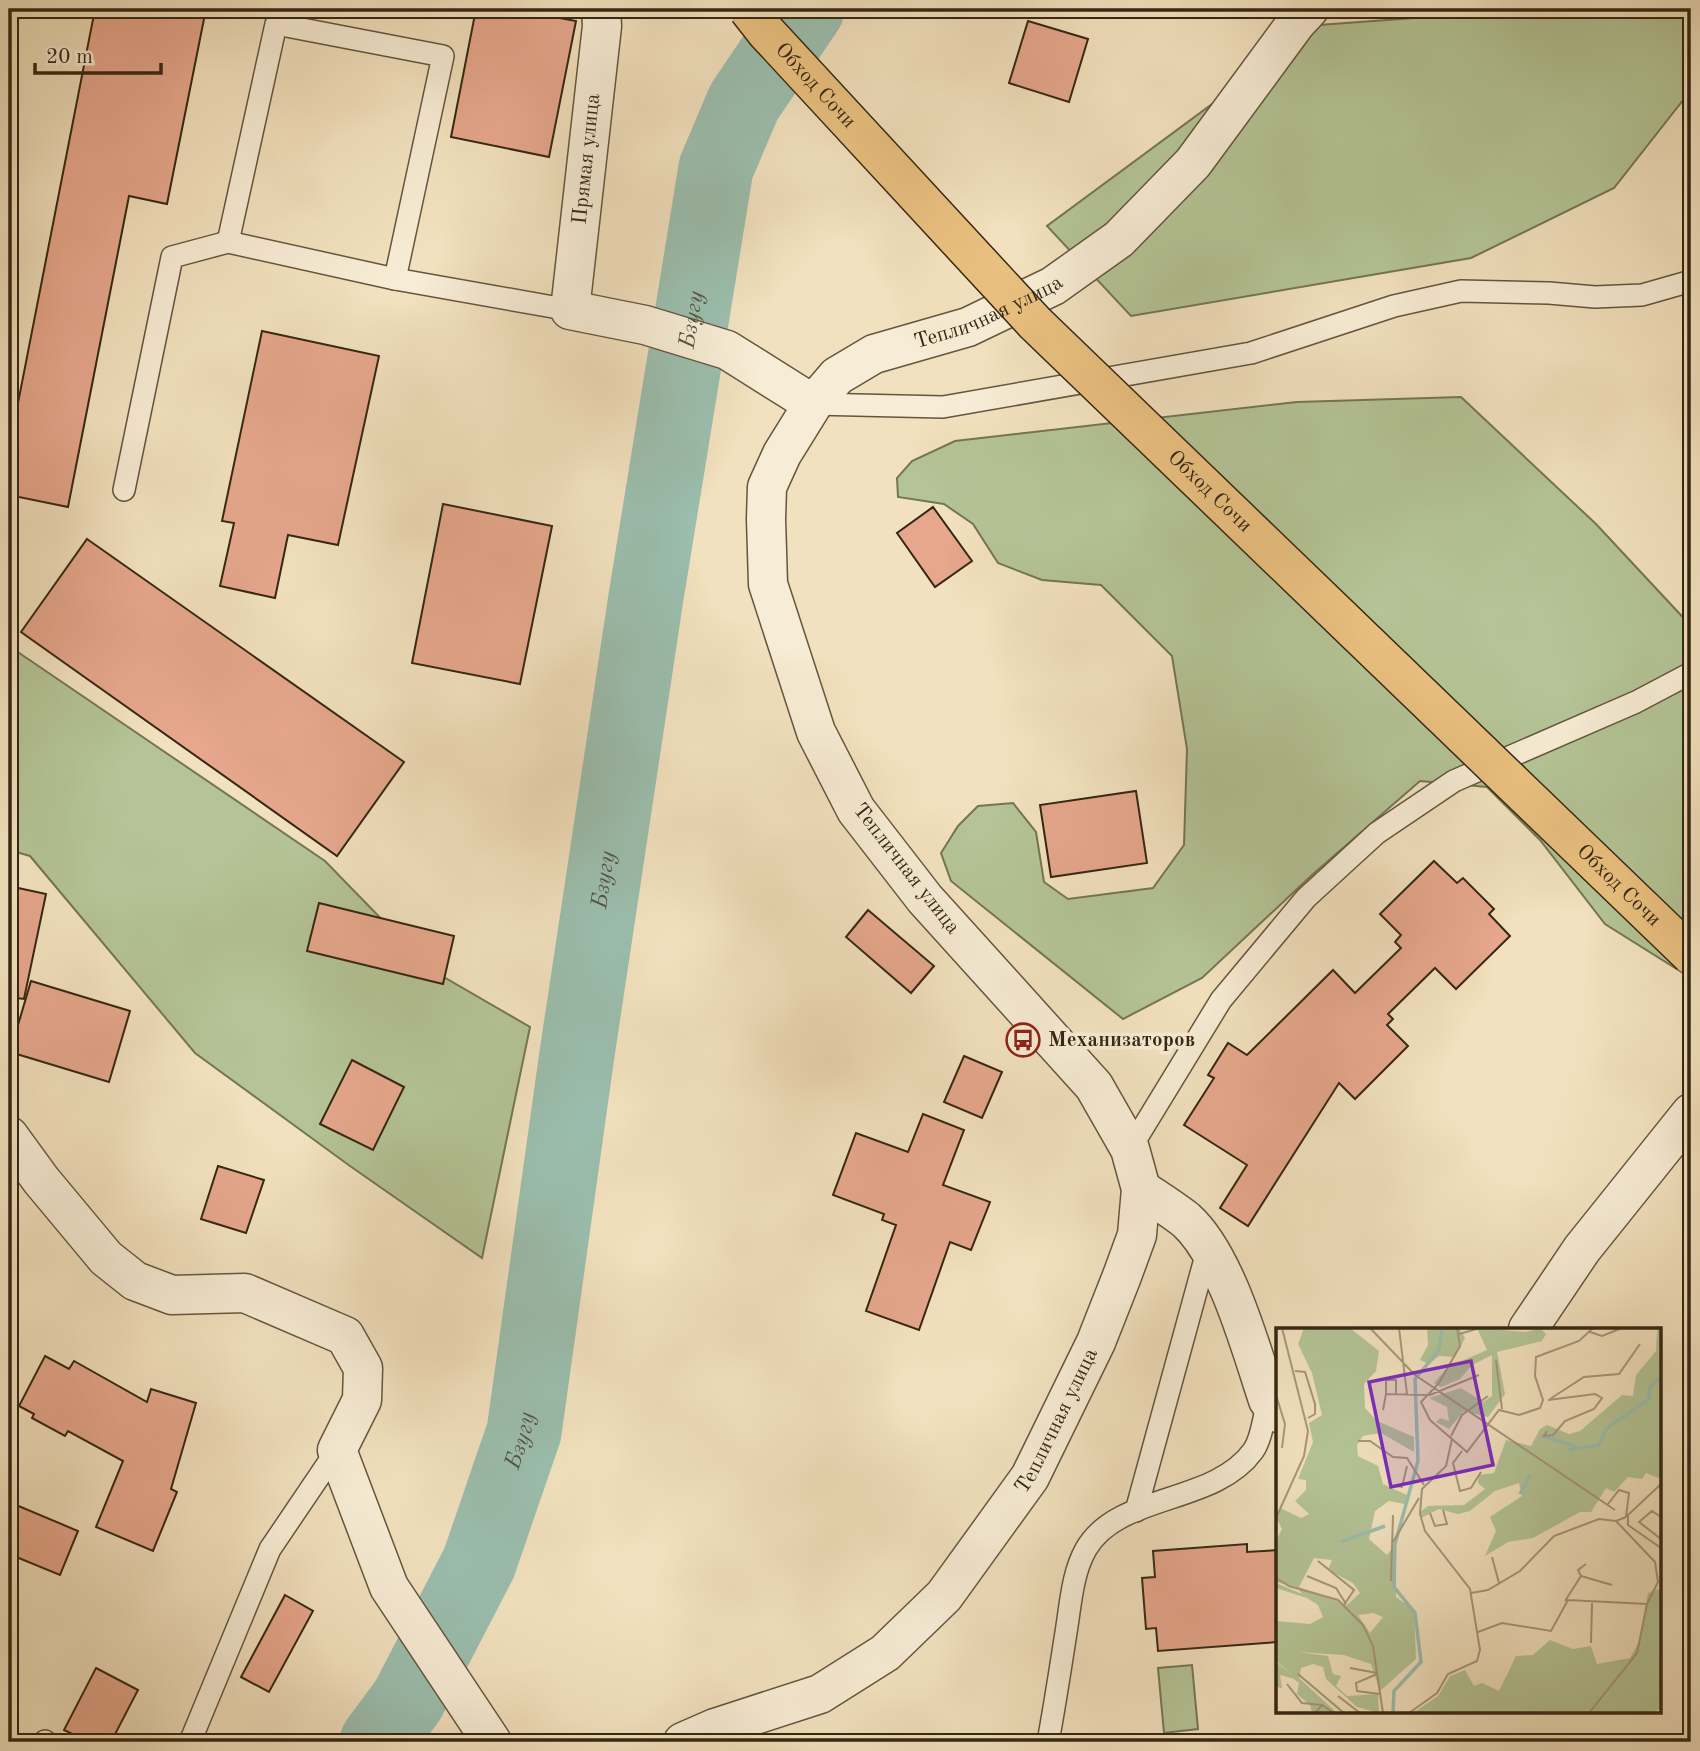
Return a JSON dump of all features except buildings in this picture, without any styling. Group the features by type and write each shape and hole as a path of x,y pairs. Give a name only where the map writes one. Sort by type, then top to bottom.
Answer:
{"highway":[{"name":"Обход Сочи","path":"748,9 766,32 1035,323 1691,955"}],"street":[{"name":"Прямая улица","path":"570,310 602,26 601,9"},
{"name":"Тепличная улица","path":"683,1742 715,1728 820,1694 886,1653 944,1597 1030,1477 1096,1342 1137,1235 1141,1189 1130,1149 1094,1086 925,899 856,810 816,732 768,584 767,487 782,454 813,404 837,376 874,354 968,327 1053,286 1119,239 1193,163 1296,23 1310,9"},
{"path":"570,310 645,326 727,350 813,404"},
{"path":"1529,1328 1583,1249 1691,1113"},
{"path":"9,1136 41,1180 106,1258 135,1281 172,1295 245,1293 345,1336 363,1368 362,1400 337,1450 389,1587 492,1742"},
{"path":"1141,1189 1186,1220 1208,1246 1231,1295 1273,1407"}],"lane":[{"path":"228,242 276,24 443,56 394,279"},
{"path":"124,490 172,257 228,242 394,279 570,310"},
{"path":"813,404 956,405 1251,353 1394,306 1461,291 1595,297 1642,295 1691,281"},
{"path":"1130,1149 1222,1000 1306,898 1377,833 1454,781 1636,702 1691,673"},
{"path":"1136,1511 1208,1246"},
{"path":"1048,1742 1075,1576 1086,1549 1099,1532 1118,1519 1214,1482 1236,1470 1255,1449 1273,1407"},
{"path":"190,1742 270,1549 337,1450"}],"green space":[{"path":"1536,9 1691,9 1691,90 1614,188 1471,258 1131,316 1047,226 1319,25"},
{"path":"1461,397 1596,524 1691,626 1691,978 1605,924 1540,840 1487,787 1420,781 1312,875 1202,978 1123,1019 951,881 941,853 958,826 978,806 1013,803 1036,832 1044,882 1068,899 1153,888 1184,845 1187,749 1172,656 1101,585 1042,580 998,563 973,524 944,504 898,497 897,478 912,461 955,441 1297,402"},
{"path":"9,646 325,861 430,969 530,1027 482,1258 195,1053 30,856 9,850"},
{"path":"1192,1665 1198,1729 1164,1733 1158,1668"}],"waterway":[{"name":"Бзугу","path":"377,1742 408,1700 479,1563 524,1432 577,1054 646,597 716,168 744,102 807,9"}],"place":[{"name":"Механизаторов","path":"1023,1040"}]}
